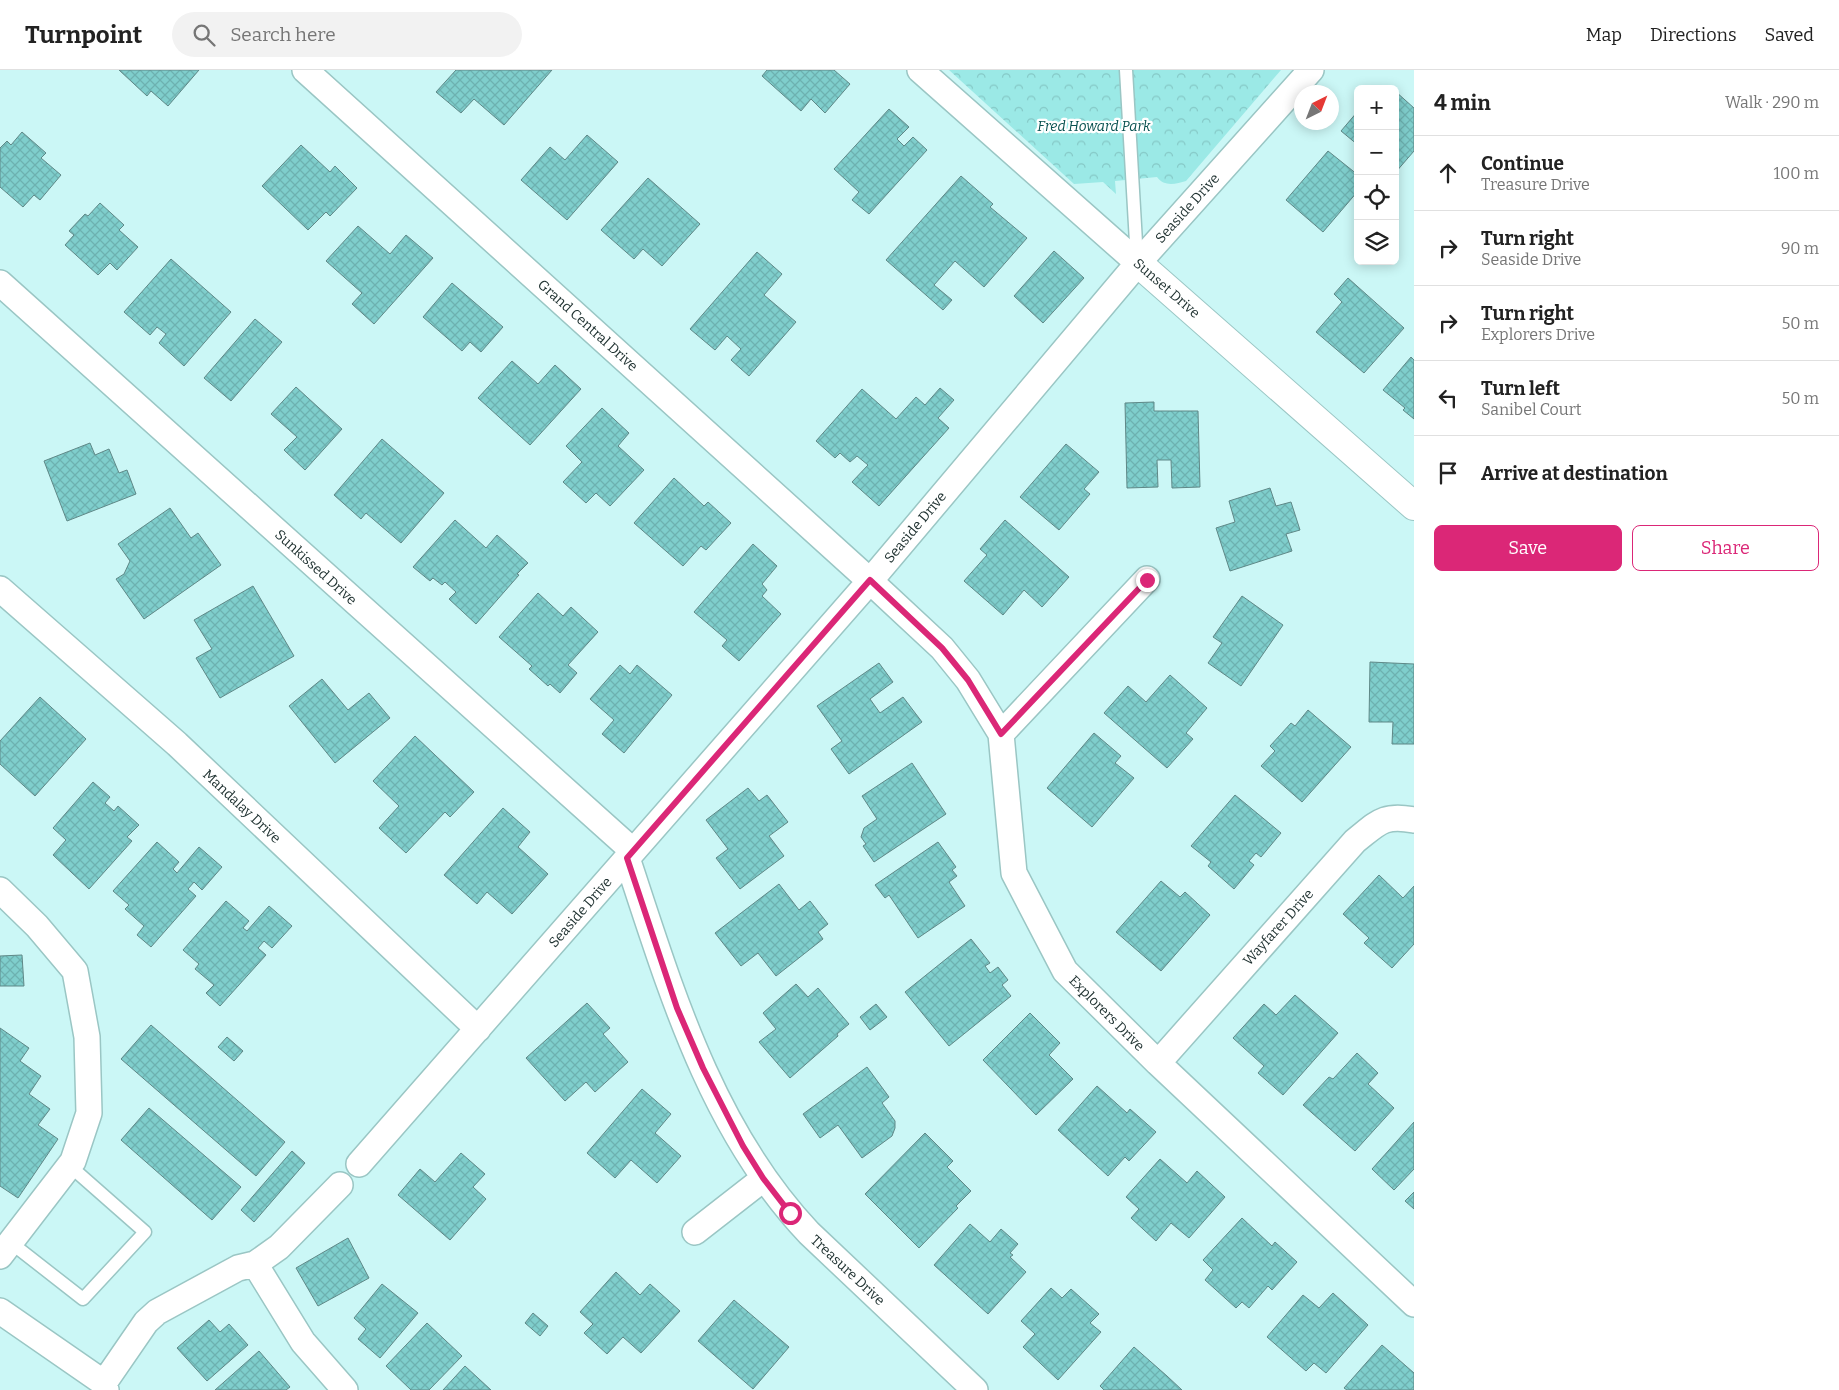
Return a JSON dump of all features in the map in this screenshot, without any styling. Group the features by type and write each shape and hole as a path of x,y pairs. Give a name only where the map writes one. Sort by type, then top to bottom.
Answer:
{"street":[{"name":"Grand Central Drive","path":"305,70 870,580"},
{"name":"Sunset Drive","path":"920,70 1414,506"},
{"name":"Seaside Drive","path":"359,1164 870,580 1138,263 1311,70"},
{"name":"Sunkissed Drive","path":"0,283 630,854"},
{"name":"Explorers Drive","path":"870,580 942,648 968,680 1001,734 1014,873 1065,971 1158,1064 1414,1304"},
{"path":"1001,734 1147,580"},
{"name":"Mandalay Drive","path":"0,589 177,744 478,1029"},
{"name":"Wayfarer Drive","path":"1158,1064 1355,841 1382,820 1402,818 1414,820"},
{"name":"Treasure Drive","path":"630,854 677,1008 692,1045 728,1118 763,1178 790,1213 809,1233 975,1390"},
{"path":"0,890 37,926 75,971 87,1037 89,1113 70,1166 5,1249"},
{"path":"695,1232 763,1178"},
{"path":"0,1311 105,1387 146,1322 157,1312 238,1268 255,1264 279,1246 340,1185"},
{"path":"255,1264 303,1342 345,1390"}],"lane":[{"path":"1126,70 1138,263"},
{"path":"5,1249 83,1299 145,1232 70,1166"}],"green space":[{"name":"Fred Howard Park","path":"949,70 1281,70 1186,181 1174,184 1163,182 1157,177 1115,181 1116,194 1103,182 1074,184"}],"building":[{"path":"119,70 199,70 168,106 151,91 147,96"},
{"path":"456,70 552,70 504,125 474,99 461,113 436,92"},
{"path":"767,70 834,70 850,84 825,113 811,99 801,111 762,76"},
{"path":"1399,95 1414,108 1414,151 1399,168"},
{"path":"889,109 909,127 897,139 904,146 913,137 927,150 869,214 852,200 859,192 834,169"},
{"path":"1354,116 1354,142 1341,131"},
{"path":"22,132 46,153 41,158 61,175 40,200 34,195 23,207 0,187 0,148 7,141 11,145"},
{"path":"587,135 618,162 567,220 521,180 550,147 565,160"},
{"path":"301,145 330,172 335,166 357,188 330,216 326,212 308,230 262,186"},
{"path":"1328,151 1354,172 1354,196 1323,232 1286,200"},
{"path":"961,176 993,204 990,207 1027,238 984,287 955,261 934,285 952,300 943,310 886,260"},
{"path":"648,178 700,224 662,266 643,249 634,259 601,230"},
{"path":"100,203 124,225 119,230 138,247 117,270 110,263 98,275 65,245 74,235 69,231 85,214 88,216"},
{"path":"358,226 390,254 406,235 433,258 374,324 352,304 362,293 326,261"},
{"path":"1054,251 1084,278 1043,323 1014,296"},
{"path":"757,252 782,274 764,295 796,322 749,376 731,360 741,349 727,336 715,350 690,329"},
{"path":"171,259 231,312 184,366 159,343 166,334 157,327 150,335 124,312"},
{"path":"1348,278 1404,328 1364,373 1316,332 1342,302 1334,294"},
{"path":"452,283 503,327 481,352 470,342 462,351 423,317"},
{"path":"255,319 282,342 231,401 204,378"},
{"path":"1411,357 1414,360 1414,419 1403,410 1405,408 1383,390"},
{"path":"512,361 538,384 555,365 581,389 530,445 478,398"},
{"path":"296,387 342,429 305,470 284,450 297,437 271,414"},
{"path":"940,388 954,400 938,418 949,428 879,506 852,482 868,465 857,456 850,462 840,453 835,458 816,441 862,389 896,419 916,397 925,405"},
{"path":"1154,402 1154,411 1198,411 1200,487 1172,488 1171,460 1157,460 1158,487 1127,488 1125,403"},
{"path":"602,408 629,433 618,446 644,470 610,506 596,493 586,503 563,482 582,462 566,446"},
{"path":"382,439 444,493 401,543 366,513 361,519 334,495"},
{"path":"90,443 95,455 109,449 119,473 127,470 136,494 67,521 44,461"},
{"path":"1066,444 1099,472 1084,489 1090,494 1059,530 1020,497"},
{"path":"674,478 704,506 708,502 731,523 706,550 701,546 683,566 634,523"},
{"path":"1270,488 1276,506 1291,502 1300,530 1286,534 1292,551 1230,571 1216,528 1235,522 1229,501"},
{"path":"170,508 191,538 198,533 221,565 144,619 116,579 124,574 130,561 118,544"},
{"path":"455,520 486,548 497,535 528,563 476,624 449,599 456,592 445,582 442,585 433,578 430,581 413,567"},
{"path":"1005,520 1069,577 1042,607 1024,590 1003,615 964,581 987,555 980,549"},
{"path":"753,544 777,566 762,584 767,590 762,596 781,614 739,661 722,646 727,640 694,612"},
{"path":"253,586 294,656 220,698 196,658 212,649 194,620"},
{"path":"538,593 563,616 571,607 598,632 568,665 577,673 560,693 550,684 548,686 529,669 532,666 499,637"},
{"path":"1242,596 1283,625 1241,686 1208,663 1222,643 1213,637"},
{"path":"1370,662 1414,664 1414,744 1392,744 1393,722 1369,722"},
{"path":"879,663 893,682 870,699 880,713 903,697 922,722 849,774 831,749 842,741 817,706"},
{"path":"620,665 630,674 637,665 672,695 624,753 602,734 614,720 590,699"},
{"path":"1170,675 1207,708 1186,733 1193,739 1167,768 1104,713 1128,686 1146,702"},
{"path":"322,679 348,710 369,693 390,718 335,763 289,706"},
{"path":"40,697 86,739 35,796 0,764 0,741"},
{"path":"1308,710 1351,747 1302,802 1261,766 1275,751 1270,746 1291,723 1295,726"},
{"path":"1094,733 1121,756 1115,763 1134,778 1092,827 1047,788"},
{"path":"415,736 474,792 450,817 445,812 406,853 379,828 399,806 373,781"},
{"path":"912,763 946,814 874,862 863,846 866,844 861,837 864,828 877,819 862,796"},
{"path":"93,782 110,797 105,803 114,811 118,806 139,825 127,837 132,841 89,889 53,855 66,840 53,828"},
{"path":"748,788 759,801 767,795 788,822 769,836 784,856 740,889 716,858 728,849 706,820"},
{"path":"1235,795 1281,833 1261,857 1256,853 1249,861 1254,865 1234,889 1208,866 1211,862 1191,846"},
{"path":"503,808 530,832 518,847 548,874 512,914 487,892 477,904 444,875"},
{"path":"157,842 179,862 173,869 177,873 199,847 222,867 202,890 194,882 188,889 196,896 151,947 137,935 144,926 125,909 129,905 113,891"},
{"path":"938,842 956,867 952,870 957,876 949,882 965,906 918,938 889,895 885,898 875,885"},
{"path":"1379,875 1403,898 1414,886 1414,944 1392,968 1364,943 1369,938 1343,914"},
{"path":"1161,881 1180,897 1185,892 1210,915 1161,971 1116,932"},
{"path":"779,884 799,910 810,901 828,924 818,932 823,939 776,976 758,953 741,966 715,933"},
{"path":"226,901 249,921 243,928 247,931 269,906 292,926 272,948 264,941 258,948 266,955 220,1006 206,993 214,985 195,969 199,964 183,950"},
{"path":"971,939 990,963 985,966 990,973 998,967 1008,980 1002,985 1011,996 949,1046 905,992"},
{"path":"22,955 24,986 0,986 0,956"},
{"path":"796,984 808,997 818,988 849,1024 790,1078 759,1042 776,1029 763,1013"},
{"path":"1295,995 1338,1033 1283,1095 1258,1073 1264,1066 1233,1038 1264,1004 1276,1015"},
{"path":"587,1003 610,1028 603,1034 628,1062 595,1092 586,1082 565,1101 526,1058"},
{"path":"876,1004 887,1017 870,1030 860,1017"},
{"path":"1030,1013 1060,1043 1049,1055 1073,1079 1036,1115 983,1060"},
{"path":"151,1025 285,1142 256,1176 121,1059"},
{"path":"0,1028 29,1048 20,1061 41,1076 29,1094 50,1109 38,1125 58,1139 18,1198 0,1186"},
{"path":"227,1037 243,1051 234,1061 218,1047"},
{"path":"1357,1053 1378,1073 1368,1084 1394,1108 1355,1151 1303,1105 1329,1077 1333,1079"},
{"path":"867,1067 889,1097 882,1103 895,1121 895,1128 892,1136 862,1158 838,1125 820,1138 803,1114"},
{"path":"1097,1086 1127,1113 1130,1109 1156,1132 1129,1161 1125,1157 1108,1176 1058,1130"},
{"path":"642,1089 671,1114 655,1133 681,1156 657,1183 631,1160 615,1178 587,1153"},
{"path":"149,1108 241,1187 212,1220 121,1140"},
{"path":"1414,1122 1414,1169 1394,1190 1372,1169"},
{"path":"925,1133 953,1161 947,1167 971,1191 956,1206 958,1208 919,1248 865,1194"},
{"path":"292,1151 305,1163 254,1222 241,1210"},
{"path":"461,1153 485,1174 473,1187 486,1199 450,1240 398,1195 420,1169 435,1182"},
{"path":"1160,1159 1187,1183 1197,1171 1225,1197 1189,1238 1171,1223 1156,1241 1131,1218 1139,1209 1126,1197"},
{"path":"1414,1192 1414,1209 1405,1201"},
{"path":"1242,1218 1272,1246 1275,1242 1297,1262 1272,1290 1268,1286 1249,1308 1242,1302 1236,1308 1205,1280 1213,1270 1203,1260"},
{"path":"970,1224 990,1242 1001,1229 1018,1244 1010,1253 1013,1255 1010,1257 1026,1272 988,1314 934,1265"},
{"path":"348,1238 369,1278 318,1306 296,1268"},
{"path":"616,1272 640,1295 650,1284 680,1311 641,1353 623,1337 607,1354 584,1333 593,1324 580,1312"},
{"path":"382,1284 418,1313 380,1358 358,1339 366,1329 354,1318"},
{"path":"1051,1288 1062,1298 1071,1289 1099,1314 1090,1323 1101,1332 1058,1380 1023,1347 1035,1334 1021,1321"},
{"path":"1333,1293 1368,1325 1326,1373 1314,1363 1306,1371 1267,1337 1303,1295 1319,1308"},
{"path":"734,1300 789,1347 753,1389 698,1341"},
{"path":"533,1313 548,1326 540,1336 525,1323"},
{"path":"209,1320 220,1332 229,1324 248,1345 207,1381 177,1348"},
{"path":"427,1323 462,1356 429,1390 411,1390 386,1366"},
{"path":"1382,1345 1414,1373 1414,1390 1347,1390 1344,1388"},
{"path":"1134,1347 1182,1390 1104,1390 1100,1386"},
{"path":"259,1351 290,1387 286,1390 215,1390"},
{"path":"465,1366 491,1390 443,1390"}],"route":[{"path":"790,1213 763,1178 743,1146 692,1045 677,1008 627,858 870,580 942,648 968,680 1001,734 1147,580"}]}
